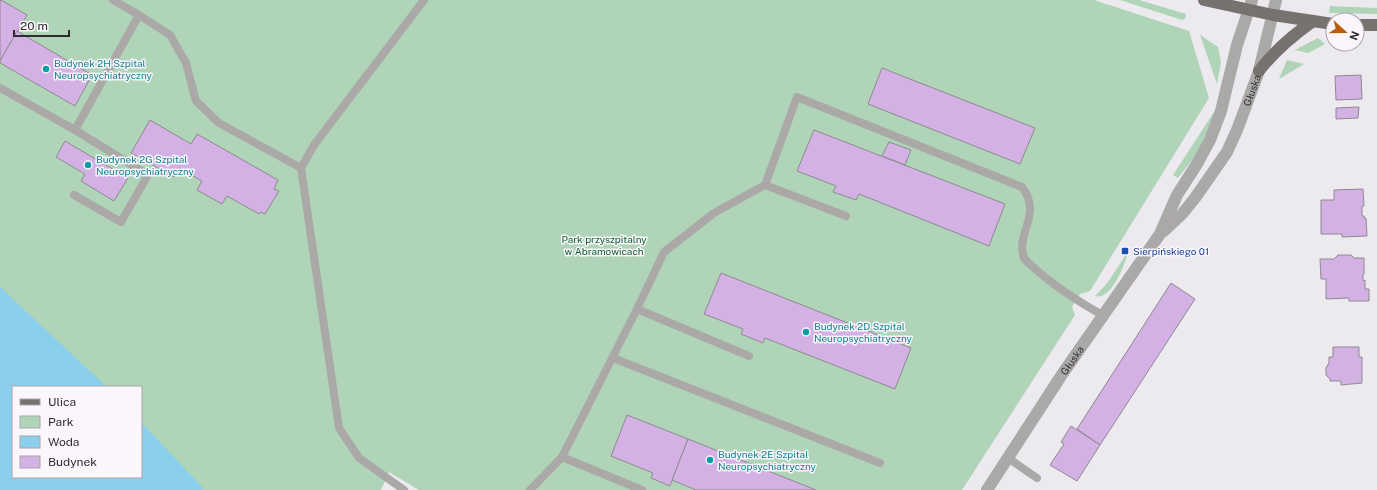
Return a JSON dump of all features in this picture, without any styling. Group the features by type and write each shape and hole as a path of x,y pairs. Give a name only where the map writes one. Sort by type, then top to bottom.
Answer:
{"main road":[{"path":"1204,0 1250,5 1273,15 1325,23"},
{"path":"1259,71 1275,52 1313,21"},
{"path":"1365,24 1377,24"}],"street":[{"name":"Głuska","path":"1160,234 1182,214 1227,152 1237,130 1259,71 1276,0"},
{"name":"Głuska","path":"987,490 1063,373 1160,234 1177,195 1210,140 1221,111 1237,45 1250,5"}],"lane":[{"path":"113,0 170,34 186,63 196,101 219,123 301,168"},
{"path":"404,490 359,458 339,428 301,168 314,145 424,0"},
{"path":"75,130 139,15"},
{"path":"0,88 75,130 148,175 121,222 74,195"},
{"path":"530,490 562,457 613,358 664,252 714,213 765,185 798,97 1022,187 1030,204 1029,220 1024,238 1024,259 1044,277 1104,316"},
{"path":"765,185 846,216"},
{"path":"637,309 749,356"},
{"path":"613,358 880,463"},
{"path":"562,457 642,490"},
{"path":"1008,458 1037,478"}],"green space":[{"name":"Park przyszpitalny w Abramowicach","path":"0,0 1094,0 1189,31 1209,98 1090,291 1080,294 1072,307 1075,315 962,490 419,490 389,472 381,490 0,490"},
{"path":"1120,0 1139,0 1186,14 1185,19 1182,20"},
{"path":"1330,6 1377,8 1377,14 1365,14 1365,12 1329,12"},
{"path":"1200,35 1218,47 1221,63 1217,84"},
{"path":"1318,38 1325,44 1308,53 1295,50"},
{"path":"1287,60 1304,64 1279,79"},
{"path":"1214,112 1201,146 1178,178 1173,175"},
{"path":"1129,250 1121,272 1112,287 1107,293 1101,296 1095,296 1108,282"}],"water":[{"path":"0,287 106,386 12,386 12,478 142,478 142,423 203,488 203,490 0,490"}],"building":[{"path":"1,0 27,15 0,61 0,1"},
{"name":"Budynek 2H Szpital Neuropsychiatryczny","path":"17,31 92,75 75,106 0,63"},
{"path":"882,68 1035,128 1020,164 868,104"},
{"path":"1361,75 1362,99 1336,100 1335,76"},
{"path":"1359,107 1358,118 1336,119 1336,108"},
{"path":"150,120 191,144 197,134 278,180 274,189 279,191 265,214 261,212 259,214 227,196 222,204 197,190 202,181 179,168 174,177 131,153"},
{"path":"814,130 1005,204 989,246 859,194 856,200 833,192 836,186 797,171"},
{"name":"Budynek 2G Szpital Neuropsychiatryczny","path":"65,141 128,178 114,201 81,181 85,174 56,157"},
{"path":"889,142 911,150 905,165 882,156"},
{"path":"1363,189 1364,206 1362,206 1362,216 1366,218 1367,236 1342,237 1342,234 1321,234 1321,200 1334,200 1334,190"},
{"path":"1338,255 1351,255 1354,258 1364,258 1363,281 1365,280 1365,289 1369,289 1369,301 1349,301 1349,298 1326,299 1326,279 1321,279 1320,259 1334,259"},
{"name":"Budynek 2D Szpital Neuropsychiatryczny","path":"721,273 911,348 895,389 765,338 763,343 741,334 743,329 704,314"},
{"path":"1171,283 1195,299 1100,445 1077,429"},
{"path":"1333,347 1359,347 1359,357 1362,357 1362,383 1341,385 1341,381 1330,381 1326,375 1326,368 1329,363 1329,357 1333,357"},
{"path":"627,415 688,439 670,486 651,478 653,473 611,456"},
{"path":"1071,426 1100,445 1077,481 1050,465 1064,444 1061,442"},
{"name":"Budynek 2E Szpital Neuropsychiatryczny","path":"688,439 816,490 696,490 672,480"}],"place":[{"name":"Budynek 2H Szpital Neuropsychiatryczny","path":"46,69"},
{"name":"Budynek 2G Szpital Neuropsychiatryczny","path":"88,165"},
{"name":"Sierpińskiego 01","path":"1125,251"},
{"name":"Budynek 2D Szpital Neuropsychiatryczny","path":"806,332"},
{"name":"Budynek 2E Szpital Neuropsychiatryczny","path":"710,460"}]}
